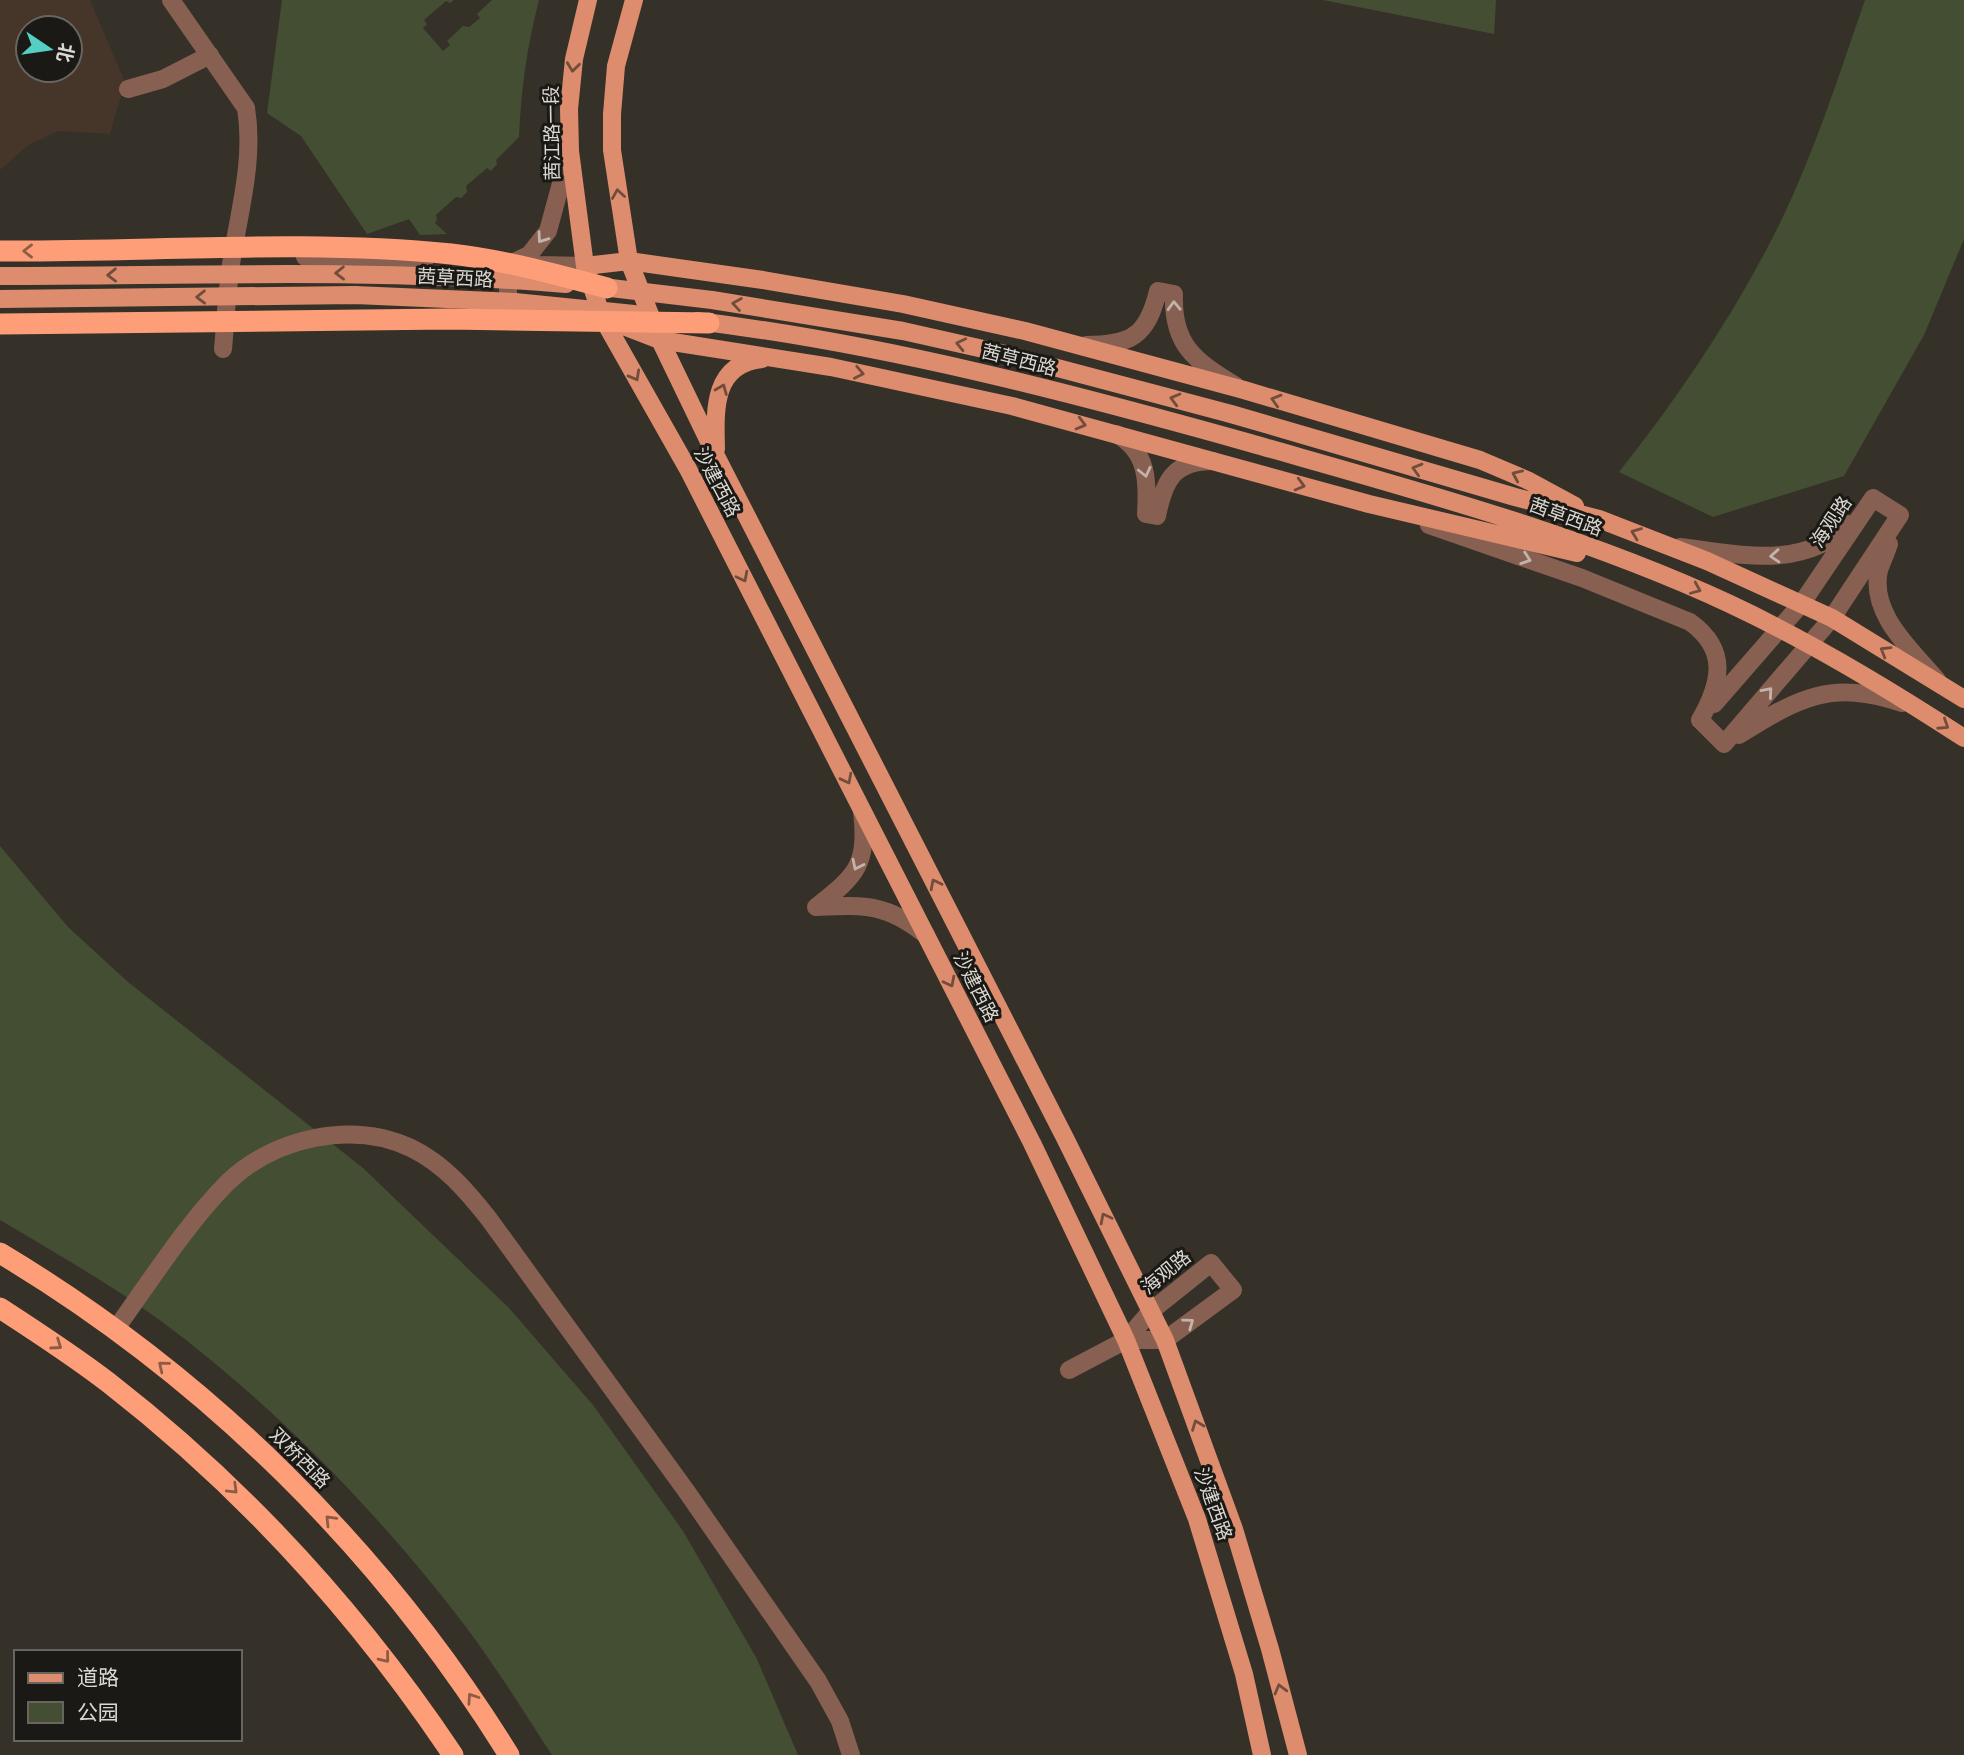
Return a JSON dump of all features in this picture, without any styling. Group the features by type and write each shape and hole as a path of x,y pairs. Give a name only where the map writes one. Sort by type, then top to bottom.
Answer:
{"highway":[{"path":"0,251 278,248 451,254 505,262 607,288"},
{"path":"0,324 437,319 709,323"},
{"name":"双桥西路","path":"0,1253 115,1329 239,1430 340,1531 425,1632 509,1755"},
{"path":"0,1308 118,1390 170,1432 262,1518 308,1566 391,1666 453,1755"}],"main road":[{"name":"茜江路一段","path":"585,266 570,151 569,109 574,59 588,0"},
{"path":"629,261 612,150 612,114 616,66 634,0"},
{"path":"585,266 629,261 843,293 1082,345 1479,460 1527,480 1599,519"},
{"name":"沙建西路","path":"629,261 660,340 716,456 1165,1340 1238,1540 1298,1755"},
{"name":"沙建西路","path":"585,266 602,317 688,469 1032,1143 1126,1340 1201,1530 1244,1674 1262,1755"},
{"name":"茜草西路","path":"0,276 368,273 503,279 712,300 903,331 1099,378 1599,519 1671,546 1802,603 1832,618 1964,699"},
{"path":"831,367 843,293"},
{"name":"茜草西路","path":"0,299 355,295 425,297 593,309 709,323 900,354 1094,400 1514,520 1641,567 1718,599 1780,629 1810,644 1964,738"},
{"path":"602,317 660,340 831,367 1000,403 1369,504 1641,567"},
{"path":"716,456 716,408 722,383 741,365 752,360 778,358"}],"street":[{"path":"171,0 246,108 249,125 244,199 233,254 223,349"},
{"path":"128,89 163,79 210,55"},
{"path":"508,265 529,255 548,231 570,151"},
{"path":"233,254 585,266"},
{"path":"508,265 508,310"},
{"path":"1082,345 1120,343 1131,338 1142,329 1150,317 1158,291 1174,293 1175,323 1187,349 1196,360 1244,390"},
{"path":"228,298 508,310 602,317"},
{"path":"1113,432 1124,438 1139,454 1147,486 1146,514 1157,516 1163,489 1179,468 1199,461 1213,461"},
{"path":"1671,546 1756,556 1798,553 1828,541 1844,529 1873,498"},
{"name":"海观路","path":"1700,720 1802,603 1873,498 1900,514"},
{"path":"1369,504 1583,578 1690,622 1704,632 1713,644 1717,660 1718,678 1713,698 1700,720 1724,744"},
{"path":"1724,744 1832,618 1900,514"},
{"path":"1900,514 1879,571 1878,594 1887,618 1939,683"},
{"path":"1724,744 1791,704 1831,693 1853,691 1877,695 1921,710"},
{"path":"861,807 864,835 862,855 855,872 846,884 816,907 865,906 883,909 909,922 926,935"},
{"path":"115,1329 208,1204 229,1181 257,1159 284,1146 316,1137 349,1135 378,1138 410,1148 441,1167 465,1189 521,1262 687,1492 818,1681 840,1721 851,1755"},
{"name":"海观路","path":"1126,1340 1151,1311 1211,1263 1233,1290 1165,1340"},
{"path":"1069,1370 1126,1340 1165,1340"}],"shaded area":[{"path":"0,0 90,0 125,82 110,134 58,131 27,146 0,170"}],"green space":[{"path":"282,0 454,0 450,3 446,1 424,20 427,24 423,28 443,51 450,45 447,41 463,26 469,27 480,18 477,14 492,0 539,0 525,68 519,137 496,160 497,164 491,171 487,168 466,186 467,192 461,198 456,197 436,215 435,223 447,234 420,235 409,219 367,234 301,136 267,113"},
{"path":"1323,0 1496,0 1494,34"},
{"path":"1865,0 1964,0 1964,239 1924,335 1844,476 1713,517 1619,472 1706,352 1763,256 1780,223 1826,113"},
{"path":"0,846 68,927 128,982 363,1168 509,1308 593,1405 683,1531 757,1659 798,1755 552,1755 486,1655 430,1581 360,1501 284,1424 161,1321 102,1281 0,1220"}]}
